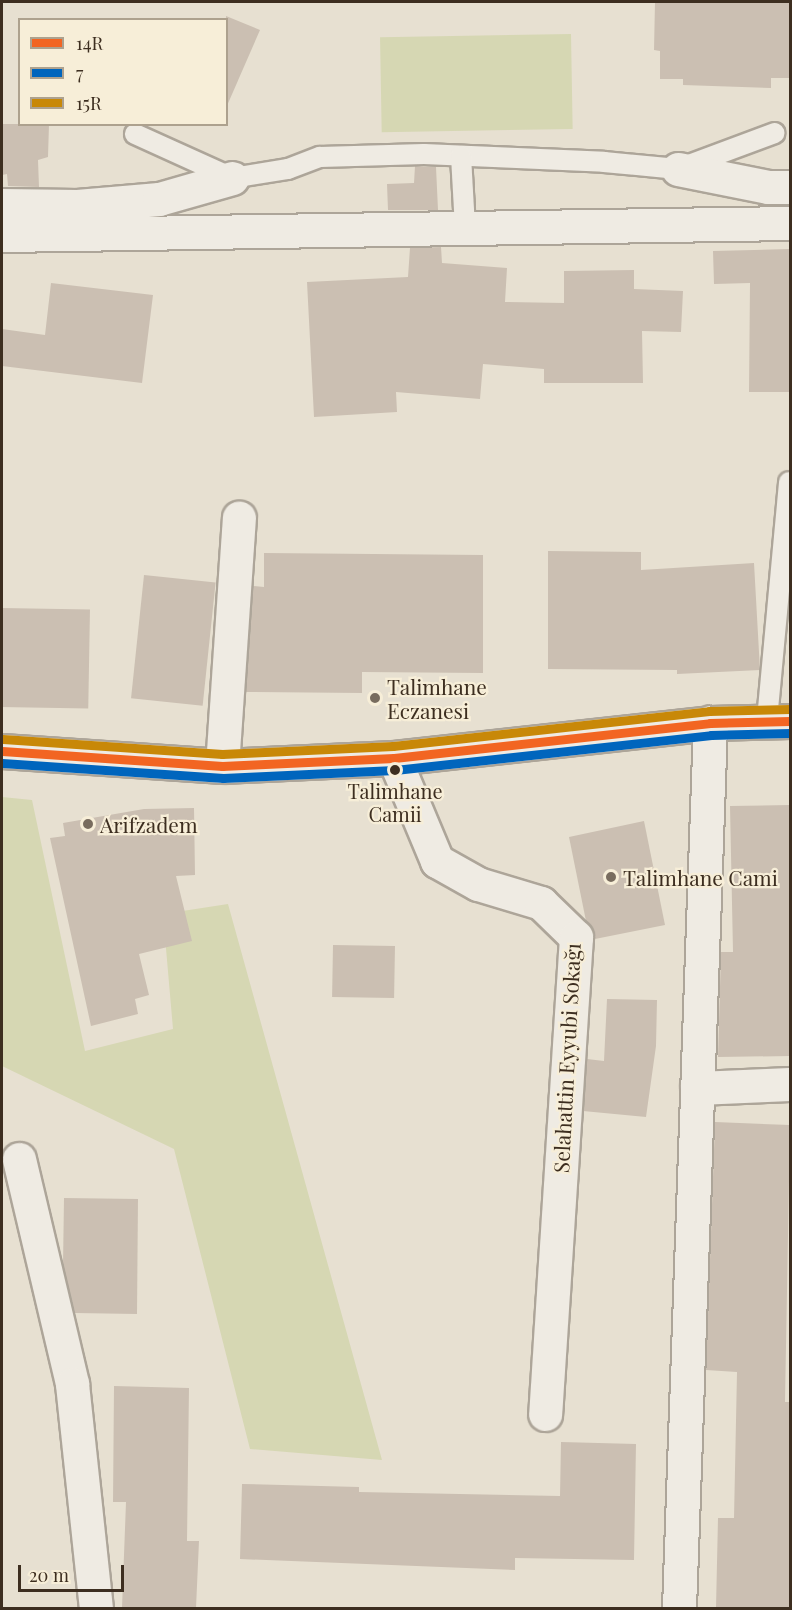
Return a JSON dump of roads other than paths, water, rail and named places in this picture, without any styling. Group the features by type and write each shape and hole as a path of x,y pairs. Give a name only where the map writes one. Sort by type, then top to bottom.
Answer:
{"street":[{"path":"678,169 768,187 790,187"},
{"path":"2,205 77,206 159,199 232,178"},
{"path":"2,235 790,223"},
{"path":"222,766 239,518"},
{"path":"2,751 222,766 394,758 710,723 779,721"},
{"path":"680,1608 710,723"},
{"name":"Selahattin Eyyubi Sokağı","path":"394,758 437,861 478,884 541,903 576,937 544,1414"},
{"path":"697,1088 790,1084"},
{"path":"19,1159 72,1384 96,1608"}],"lane":[{"path":"135,134 232,178 288,169 320,157 461,156 678,169 775,133"},
{"path":"461,156 465,228"},
{"path":"779,721 789,482"}],"place":[{"name":"Talimhane Eczanesi","path":"375,698"},
{"name":"Talimhane Camii","path":"395,770"},
{"name":"Arifzadem","path":"88,824"},
{"name":"Talimhane Cami","path":"611,877"}]}
